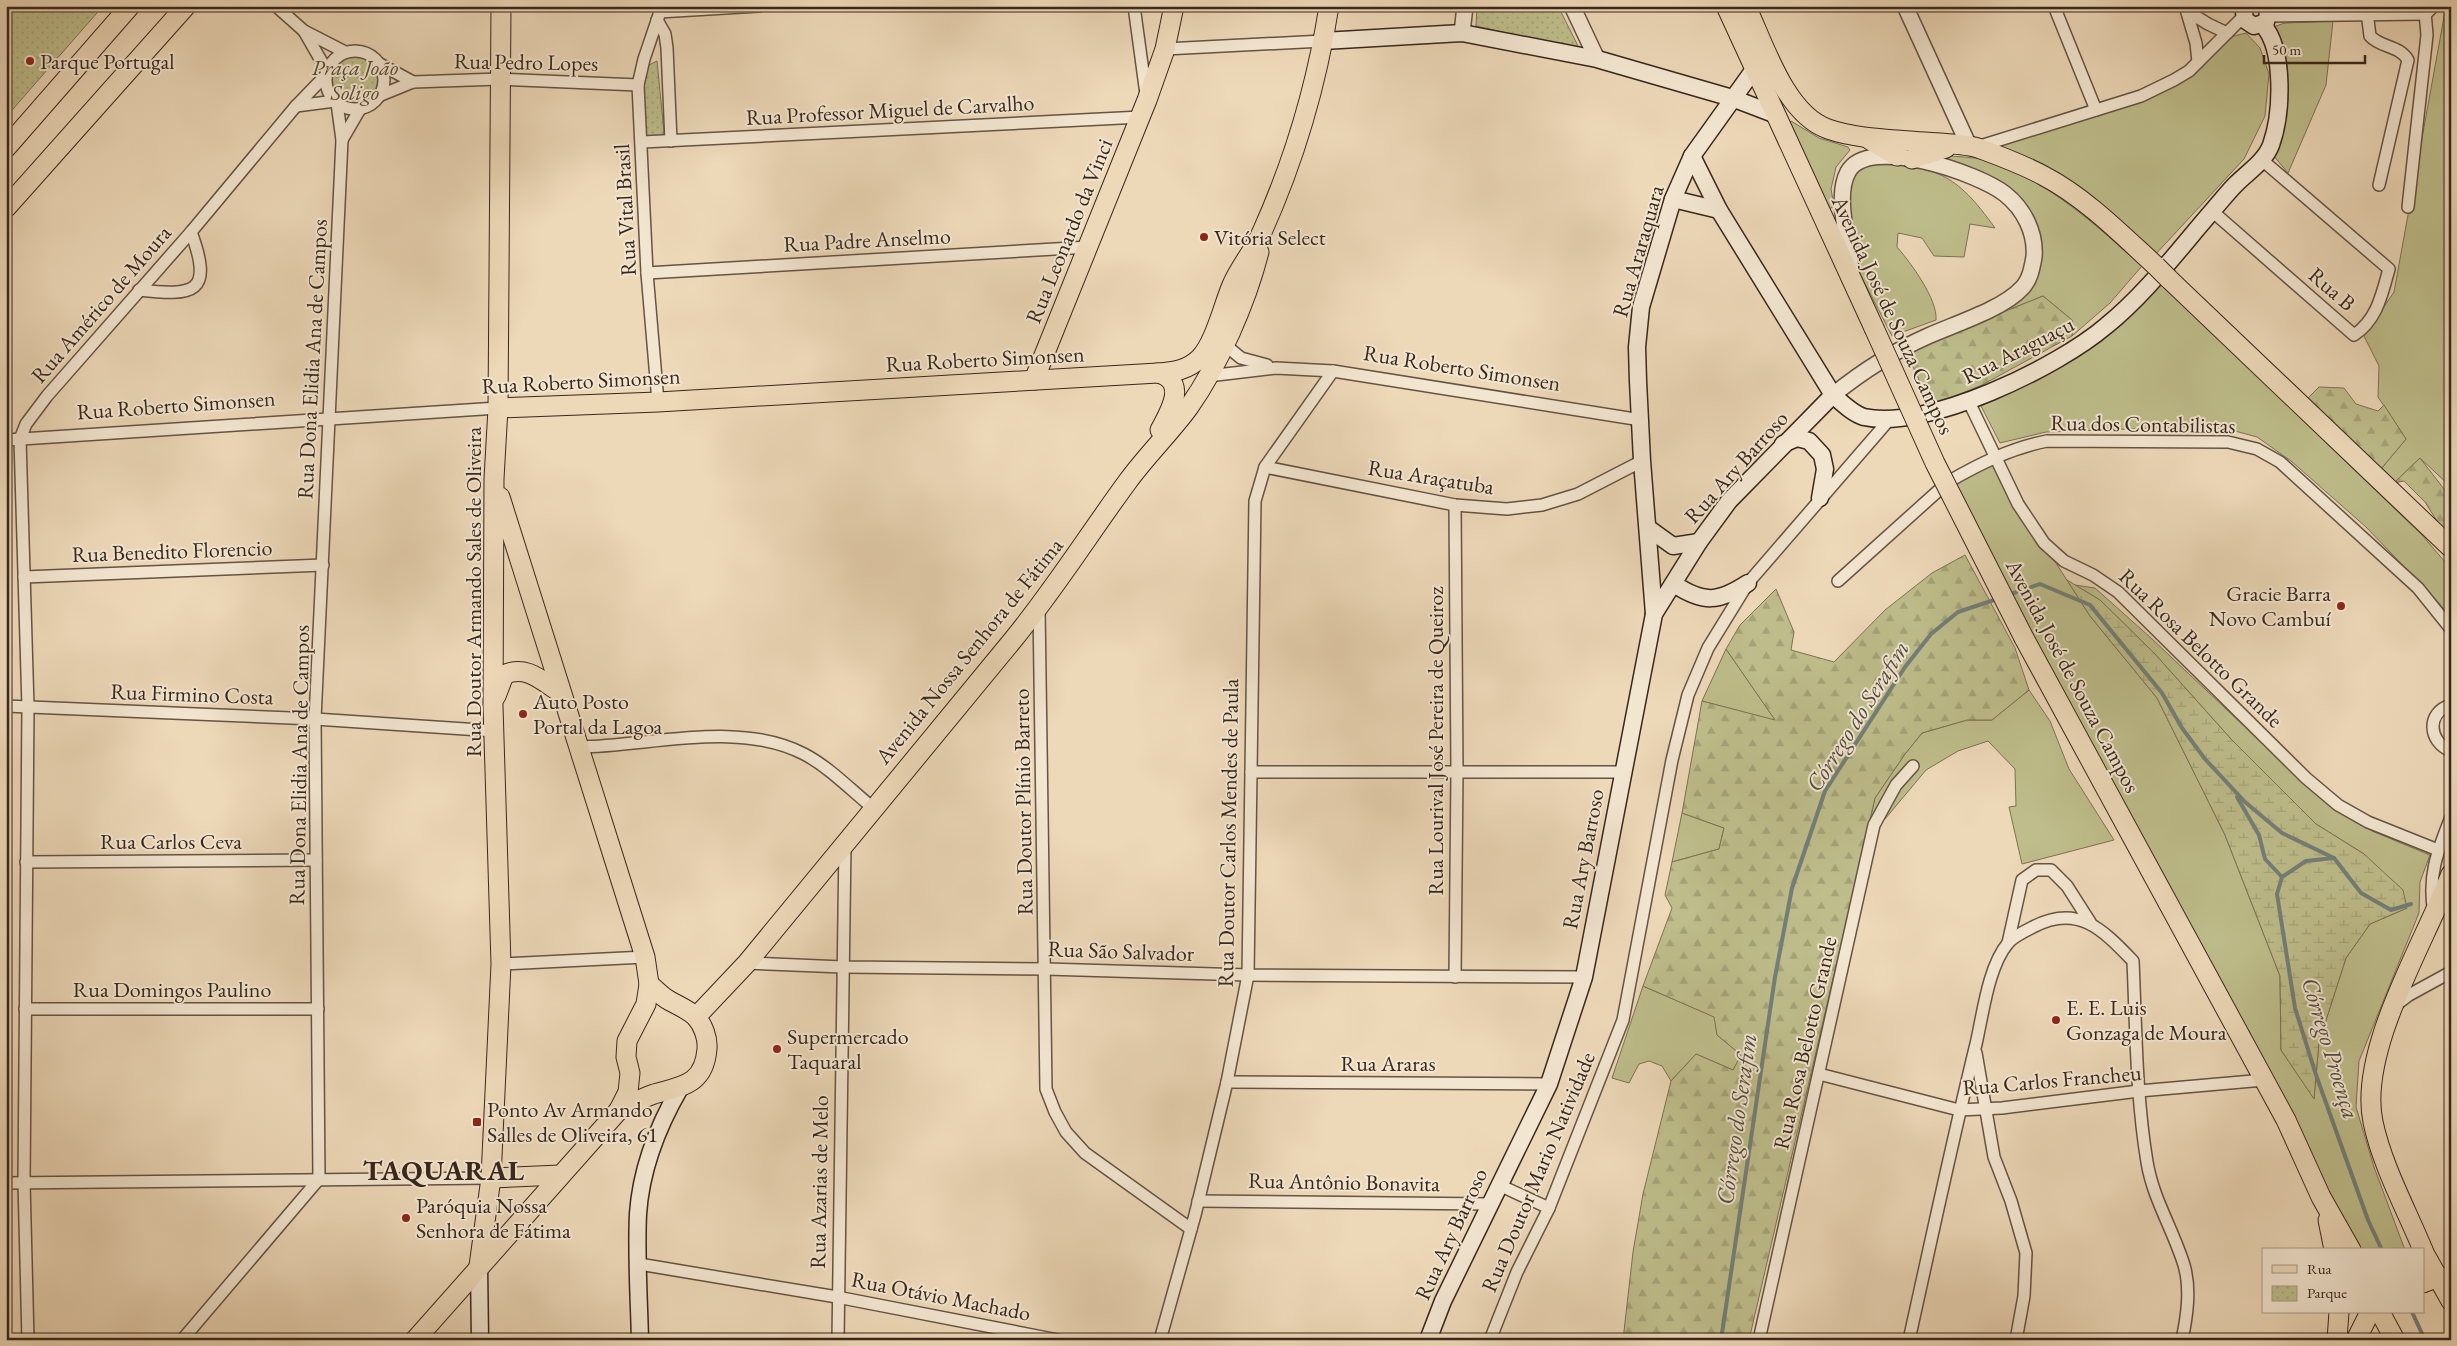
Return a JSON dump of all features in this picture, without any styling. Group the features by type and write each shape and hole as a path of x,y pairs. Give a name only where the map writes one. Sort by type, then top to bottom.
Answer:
{"main road":[{"path":"6,148 130,6"},
{"path":"6,208 186,6"},
{"name":"Rua Doutor Armando Sales de Oliveira","path":"479,1266 491,1178 501,964 493,706 494,479 498,408 501,6"},
{"name":"Rua Leonardo da Vinci","path":"1034,380 1144,109 1165,49 1174,6"},
{"name":"Avenida Nossa Senhora de Fátima","path":"696,1017 747,963 1039,608 1142,463 1188,409 1208,376 1224,344 1248,285 1262,234 1295,148 1323,42 1329,6"},
{"name":"Avenida José de Souza Campos","path":"1726,6 1935,463 2024,638 2286,1120 2321,1197 2350,1248"},
{"path":"1746,6 1786,91 1802,112 1827,129 1865,137 1967,146 2044,176 2070,192 2156,266 2451,548"},
{"path":"2245,11 2251,25 2266,15"},
{"name":"Rua Araguaçu","path":"1692,156 1719,210 1833,395 1861,416 1889,420 1969,402 1995,391 2089,340 2129,306 2235,185 2262,160 2271,146 2281,85 2266,15"},
{"path":"1323,42 1462,33 1597,59 1732,98 1774,114"},
{"name":"Rua Araraquara","path":"1654,614 1642,461 1637,347 1641,307 1673,199 1692,156 1754,68"},
{"path":"1865,137 1905,157 1967,146"},
{"path":"1673,199 1719,210"},
{"name":"Avenida Nossa Senhora de Fátima","path":"1158,373 1178,371 1190,366 1202,355 1232,284 1262,234"},
{"path":"1158,373 1189,377 1208,376"},
{"path":"1142,463 1169,415 1175,398 1173,384 1168,378 1158,373"},
{"name":"Rua Roberto Simonsen","path":"498,408 658,402 1158,373"},
{"name":"Rua Ary Barroso","path":"1428,1340 1443,1301 1549,1084 1584,977 1622,772 1654,614 1699,542 1729,501 1833,395"},
{"path":"1783,444 1797,438 1809,441 1822,455 1824,468 1820,498"},
{"path":"415,1340 619,1110 628,1092 630,1074 626,1057 627,1041 646,1004 649,984 645,956 494,479"},
{"path":"1648,528 1673,546 1699,542"},
{"path":"1674,584 1688,594 1709,600 1729,595 1748,583"},
{"path":"493,706 504,675 513,671 525,671 561,693"},
{"path":"2422,1248 2379,1145 2373,1120 2372,1089 2377,1054 2394,1006 2450,878"},
{"path":"619,1110 647,1096 680,1088 690,1082 700,1072 706,1058 705,1036 696,1017 668,1000 649,984"},
{"path":"640,1340 638,1214 646,1170 660,1126 680,1088"},
{"path":"491,1178 560,1175"},
{"path":"2321,1197 2327,1215 2334,1248"},
{"path":"2424,1252 2437,1279 2451,1301"},
{"path":"479,1266 480,1340"},
{"path":"2337,1340 2338,1314"},
{"path":"2356,1340 2369,1314"},
{"path":"2381,1314 2395,1340"}],"street":[{"path":"276,6 304,31 345,52 365,52 374,57 380,64 384,74 381,95 371,105 360,109 336,102 296,106"},
{"path":"671,141 665,34 659,13 759,6"},
{"path":"1134,6 1144,109"},
{"path":"1462,33 1465,6"},
{"path":"1572,6 1597,59"},
{"path":"1904,6 1967,146 2141,96 2174,80 2189,71 2227,33 2245,11"},
{"path":"2054,6 2096,110"},
{"path":"2186,8 2196,43 2198,62"},
{"path":"2186,8 2208,24 2227,33"},
{"path":"2266,15 2428,9 2427,35 2408,207"},
{"path":"2367,12 2370,36 2381,45 2399,50 2408,60 2379,185"},
{"name":"Rua Vital Brasil","path":"658,402 647,273 638,85 659,13"},
{"path":"304,31 326,73 327,88 336,102"},
{"path":"1165,49 1323,42"},
{"path":"326,73 338,56 345,52"},
{"path":"380,64 413,82"},
{"name":"Rua Américo de Moura","path":"28,1340 24,1182 28,707 20,439 26,424 47,396 191,232 296,106 326,73"},
{"name":"Rua Pedro Lopes","path":"381,95 413,82 499,79 638,85"},
{"name":"Rua Dona Elidia Ana de Campos","path":"319,1179 315,719 342,140 336,102"},
{"name":"Rua Dona Elidia Ana de Campos","path":"342,140 360,109"},
{"name":"Rua Professor Miguel de Carvalho","path":"642,142 1144,109"},
{"name":"Rua Ary Barroso","path":"1833,395 1877,361 1994,307 2018,292 2028,279 2033,267 2033,234 2023,216 2005,194 1979,180 1905,157 1875,156 1865,158 1852,166 1848,172 1843,190 1851,279"},
{"name":"Rua B","path":"2212,212 2354,335 2371,321 2389,269 2262,160"},
{"path":"139,290 174,294 190,291 199,282 202,268 191,232"},
{"name":"Rua Padre Anselmo","path":"647,273 1089,247"},
{"name":"Rua Roberto Simonsen","path":"1224,344 1241,358 1276,368"},
{"name":"Rua Roberto Simonsen","path":"1208,376 1276,368 1333,371 1641,420"},
{"name":"Rua Doutor Carlos Mendes de Paula","path":"1160,1340 1191,1229 1227,1082 1248,975 1253,533 1255,501 1265,467 1333,371"},
{"name":"Rua Rosa Belotto Grande","path":"1969,402 2018,504 2044,543 2064,561 2093,575 2118,592 2306,778 2338,805 2368,822 2438,850"},
{"name":"Rua Roberto Simonsen","path":"6,440 498,408"},
{"name":"Rua Doutor Mario Natividade","path":"1490,1340 1517,1272 1549,1208 1623,1020 1672,760 1688,696 1708,648 1748,583 1889,420"},
{"name":"Rua dos Contabilistas","path":"1838,581 1931,496 1969,470 2022,445 2047,441 2228,442 2257,449 2280,462 2418,588 2451,629"},
{"name":"Rua Araçatuba","path":"1265,467 1455,505 1507,509 1542,505 1578,494 1642,461"},
{"name":"Rua Lourival José Pereira de Queiroz","path":"1454,977 1457,771 1455,505"},
{"name":"Rua Benedito Florencio","path":"24,577 323,565"},
{"name":"Rua Doutor Plínio Barreto","path":"1039,608 1046,969 1046,1089 1066,1132 1085,1153 1191,1229"},
{"path":"2451,705 2438,712 2432,727 2436,741 2442,747 2451,751"},
{"name":"Rua Firmino Costa","path":"6,706 315,719 495,731"},
{"path":"580,747 726,736 781,744 805,754 873,808"},
{"name":"Rua Rosa Belotto Grande","path":"1759,1340 1874,824 1896,784 1913,766"},
{"path":"1251,772 1622,772"},
{"path":"2434,914 2430,893 2438,850 2451,817"},
{"name":"Rua Azarias de Melo","path":"838,1340 837,1297 845,844"},
{"name":"Rua Carlos Ceva","path":"26,862 316,860"},
{"path":"1909,1340 1960,1110 1995,967 2008,943 2022,880 2036,870 2051,870 2067,886 2090,922 2111,939 2133,961 2139,1092 2151,1182 2184,1266 2188,1312 2182,1340"},
{"path":"2008,943 2046,920 2069,917 2090,922"},
{"path":"501,964 645,956"},
{"name":"Rua São Salvador","path":"747,963 843,967 1046,969 1248,975 1584,977"},
{"path":"2394,1006 2409,995 2451,972"},
{"name":"Rua Domingos Paulino","path":"25,1009 318,1009"},
{"path":"1975,1049 1994,1157 2011,1201 2026,1253 2024,1296 2016,1340"},
{"name":"Rua Carlos Francheu","path":"1819,1074 1960,1110 1986,1109 2264,1080"},
{"name":"Rua Araras","path":"1227,1082 1549,1084"},
{"path":"6,1183 491,1178"},
{"path":"182,1340 319,1179"},
{"path":"1499,1185 1549,1208"},
{"name":"Rua Antônio Bonavita","path":"1198,1200 1490,1204"},
{"name":"Rua Otávio Machado","path":"639,1264 837,1297 1028,1337 1058,1340"}],"green space":[{"name":"Parque Portugal","path":"6,6 103,6 6,117"},
{"path":"1477,6 1558,6 1580,50 1476,26"},
{"path":"2446,6 2451,6 2451,487 2420,458 2394,483 2381,469 2406,439 2378,397 2379,366 2364,336 2394,292"},
{"path":"2333,21 2326,85 2288,173 2273,155 2273,27 2285,23"},
{"path":"2246,33 2260,48 2269,74 2265,116 2244,159 2153,257 1992,146 2156,95 2195,72 2230,37"},
{"name":"Praça João Soligo","path":"355,56 364,58 372,63 377,71 379,80 377,89 372,97 364,102 355,104 346,102 338,97 333,89 331,80 333,71 338,63 346,58"},
{"path":"657,61 664,132 661,137 646,137 642,84 649,65"},
{"path":"1791,121 1819,138 1848,147 1850,150 1836,167 1831,189 1834,206 1828,210 1787,128"},
{"path":"1949,156 1992,162 2038,184 2074,209 2142,266 2110,303 2072,336 2072,320 2043,296 2011,309 2042,255 2033,221 1947,163"},
{"path":"1869,162 1928,170 1942,176 1968,195 1995,228 1970,224 1964,257 1934,256 1922,238 1898,233 1897,247 1928,292 1933,302 1936,320 1892,336 1860,274 1848,204 1851,172"},
{"path":"2160,283 2422,535 2451,569 2451,619 2439,603 2366,527 2291,461 2257,437 2224,428 2181,427 2046,432 2000,443 1981,406 2094,345"},
{"path":"2043,296 2072,320 2072,336 1982,385 1931,406 1907,354 1939,338"},
{"path":"2319,387 2344,388 2356,404 2378,411 2384,405 2406,439 2381,469 2306,400"},
{"path":"1995,458 2018,504 2090,616 2157,698 2225,835 2280,976 2281,1050 2314,1098 2319,1042 2346,958 2370,924 2407,908 2364,854 2316,824 2231,739 2154,653 2100,600 2075,585 2095,588 2151,638 2319,797 2372,831 2430,855 2420,882 2419,913 2359,1061 2356,1107 2374,1167 2404,1248 2360,1248 1948,482"},
{"path":"2420,458 2451,498 2451,536 2442,529 2425,502 2404,481 2394,483"},
{"path":"1965,555 2015,648 2029,690 1992,720 1967,720 1922,733 1875,798 1749,1340 1623,1340 1633,1252 1643,1194 1671,1081 1696,1054 1733,1070 1741,1055 1717,1035 1714,1017 1643,986 1672,908 1665,895 1672,862 1719,849 1724,828 1682,813 1702,701 1775,720 1726,649 1740,625 1776,589 1794,632 1791,650 1834,662 1885,610 1932,573"},
{"path":"2067,580 2100,600 2154,653 2231,739 2316,824 2364,854 2403,890 2407,908 2370,924 2346,958 2319,1042 2314,1099 2281,1050 2280,976 2225,835 2157,698 2090,616"},
{"path":"1726,649 1776,721 1702,701"},
{"path":"2029,690 2050,721 2069,769 2114,840 2022,864 2009,807 2016,806 2015,769 1988,741 1958,751 1926,770 1885,819 1868,828 1875,798 1922,733 1967,720 1992,720"},
{"path":"1682,813 1724,828 1719,849 1672,862"},
{"path":"1643,986 1715,1017 1717,1035 1742,1055 1733,1070 1696,1054 1671,1081 1662,1066 1649,1061 1639,1064 1629,1083 1612,1078"}],"waterway":[{"name":"Córrego do Serafim","path":"2008,595 2040,584 2090,605 2162,693 2182,728 2205,759 2245,802 2282,833 2334,858 2361,893 2391,910 2411,904"},
{"name":"Córrego do Serafim","path":"1721,1340 1775,977 1792,888 1825,791 1905,667 1931,634 1958,612 1997,599"},
{"name":"Córrego do Serafim","path":"2237,797 2259,835 2265,859 2282,877"},
{"name":"Córrego Proença","path":"2334,858 2306,861 2282,877 2277,894 2295,1008 2316,1075 2368,1220 2381,1248"},
{"name":"Córrego Proença","path":"2413,1314 2425,1340"}],"place":[{"name":"Parque Portugal","path":"30,61"},
{"name":"Vitória Select","path":"1204,237"},
{"name":"Gracie Barra Novo Cambuí","path":"2341,606"},
{"name":"Auto Posto Portal da Lagoa","path":"523,714"},
{"name":"E. E. Luis Gonzaga de Moura","path":"2056,1020"},
{"name":"Supermercado Taquaral","path":"777,1049"},
{"name":"Ponto Av Armando Salles de Oliveira, 61","path":"477,1122"},
{"name":"Paróquia Nossa Senhora de Fátima","path":"406,1218"}],"district":[{"name":"TAQUARAL","path":"444,1170"}]}
